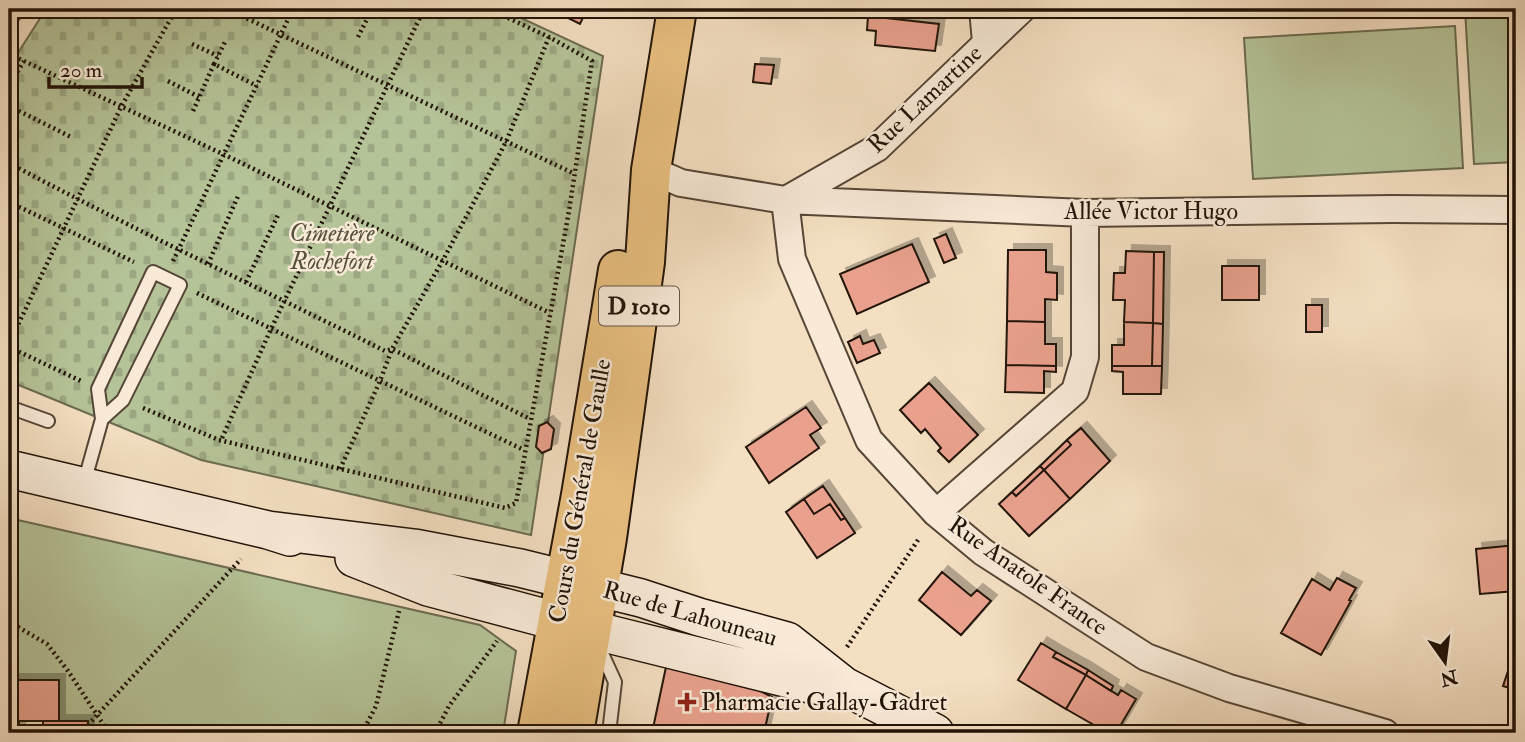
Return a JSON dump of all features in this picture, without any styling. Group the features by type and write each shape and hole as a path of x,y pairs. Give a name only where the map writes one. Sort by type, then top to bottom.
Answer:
{"main road":[{"name":"Cours du Général de Gaulle","path":"574,733 581,495 620,259 651,170 672,18"},
{"name":"Cours du Général de Gaulle","path":"537,733 578,604"}],"street":[{"path":"982,9 986,42"},
{"name":"Rue Lamartine","path":"785,200 877,148 1022,9"},
{"path":"651,170 681,183 785,200"},
{"name":"Allée Victor Hugo","path":"785,200 1085,213 1516,210"},
{"name":"Rue Anatole France","path":"785,200 792,259 869,440 936,513 983,552 1146,657 1229,688 1385,733"},
{"path":"936,513 1075,391 1085,357 1085,213"},
{"path":"9,469 268,530 354,558 428,587 578,604"},
{"path":"268,530 414,548 519,577 578,604"},
{"path":"354,558 519,577"},
{"name":"Rue de Lahouneau","path":"578,604 814,685 844,686 935,733"}],"lane":[{"path":"83,487 102,419 98,389 153,272 180,285 123,400 102,419"},
{"path":"9,407 48,421"},
{"path":"578,604 615,682 609,733"}],"path":[{"path":"98,389 9,345 121,107 176,9"},
{"path":"227,9 575,174"},
{"path":"166,278 293,9"},
{"path":"358,37 372,9"},
{"path":"222,438 284,300 424,9"},
{"path":"123,400 219,440 505,508 516,503 575,174 592,61 489,9"},
{"path":"340,469 393,349 506,142 549,37"},
{"path":"193,111 226,40"},
{"path":"192,44 218,56"},
{"path":"9,54 330,205 550,313"},
{"path":"9,86 23,61"},
{"path":"214,64 257,86"},
{"path":"168,82 199,97"},
{"path":"9,106 71,137"},
{"path":"9,163 178,250 385,351 393,349 530,419"},
{"path":"208,264 239,194"},
{"path":"9,202 153,272"},
{"path":"246,282 279,213"},
{"path":"180,285 524,450"},
{"path":"844,686 847,647 936,513"},
{"path":"88,725 268,530"},
{"path":"362,733 376,706 407,578"},
{"path":"18,627 47,644 109,733"},
{"path":"435,733 449,706 502,634"}],"green space":[{"name":"Cimetière Rochefort","path":"46,9 502,9 603,56 531,535 201,460 9,381 9,67"},
{"path":"1465,9 1516,9 1516,162 1474,164"},
{"path":"1455,26 1463,168 1253,179 1244,38"},
{"path":"9,518 480,625 516,651 503,733 88,733 88,721 59,721 59,680 9,680"}],"building":[{"path":"550,9 587,9 580,24"},
{"path":"868,16 939,24 935,51 875,45 876,31 867,30"},
{"path":"755,64 774,65 771,84 753,82"},
{"path":"946,234 956,258 944,263 934,239"},
{"path":"912,244 929,282 857,314 840,274"},
{"path":"1008,250 1046,250 1046,272 1057,273 1057,300 1045,299 1045,322 1007,321"},
{"path":"1126,251 1154,252 1153,323 1124,322 1125,300 1113,300 1114,273 1125,273"},
{"path":"1154,252 1164,252 1163,324 1153,323"},
{"path":"1222,266 1259,266 1259,300 1222,300"},
{"path":"1306,305 1322,305 1322,332 1306,332"},
{"path":"1007,321 1045,322 1045,344 1056,344 1056,366 1006,365"},
{"path":"1124,322 1153,323 1152,366 1112,366 1112,345 1124,345"},
{"path":"1153,323 1163,324 1162,366 1152,366"},
{"path":"860,336 863,344 874,340 880,353 857,363 848,342"},
{"path":"1006,365 1056,366 1056,372 1044,371 1044,393 1005,392"},
{"path":"1112,366 1162,366 1161,394 1123,394 1123,372 1112,371"},
{"path":"929,383 978,435 949,462 938,451 941,448 925,429 921,433 900,410"},
{"path":"806,407 821,428 810,435 819,448 769,483 746,447"},
{"path":"547,422 554,429 551,449 542,453 536,447 539,426"},
{"path":"1081,428 1110,461 1070,499 1044,470 1071,445 1067,440"},
{"path":"1067,440 1071,445 1044,470 1040,466"},
{"path":"1040,466 1044,470 1016,496 1012,492"},
{"path":"1044,470 1070,499 1029,536 999,504 1012,492 1016,496"},
{"path":"823,486 845,518 841,520 830,504 814,514 804,499"},
{"path":"804,499 814,514 830,504 841,520 845,518 855,533 817,558 786,512"},
{"path":"1516,545 1516,591 1480,594 1476,549"},
{"path":"942,572 971,596 977,590 991,601 961,635 919,600"},
{"path":"1337,578 1356,588 1321,655 1281,633 1312,579 1330,590"},
{"path":"1041,643 1056,652 1053,657 1086,675 1066,709 1018,680"},
{"path":"1516,647 1516,690 1503,686"},
{"path":"1056,652 1088,670 1086,675 1053,657"},
{"path":"666,667 743,682 772,697 764,733 652,733"},
{"path":"1088,670 1113,686 1111,691 1086,675"},
{"path":"1086,675 1118,695 1121,690 1136,699 1116,733 1108,733 1066,709"},
{"path":"9,680 59,680 59,721 19,721 19,733 9,733"},
{"path":"43,721 88,721 88,733 43,733"}],"place":[{"name":"Pharmacie Gallay-Gadret","path":"687,702"}]}
